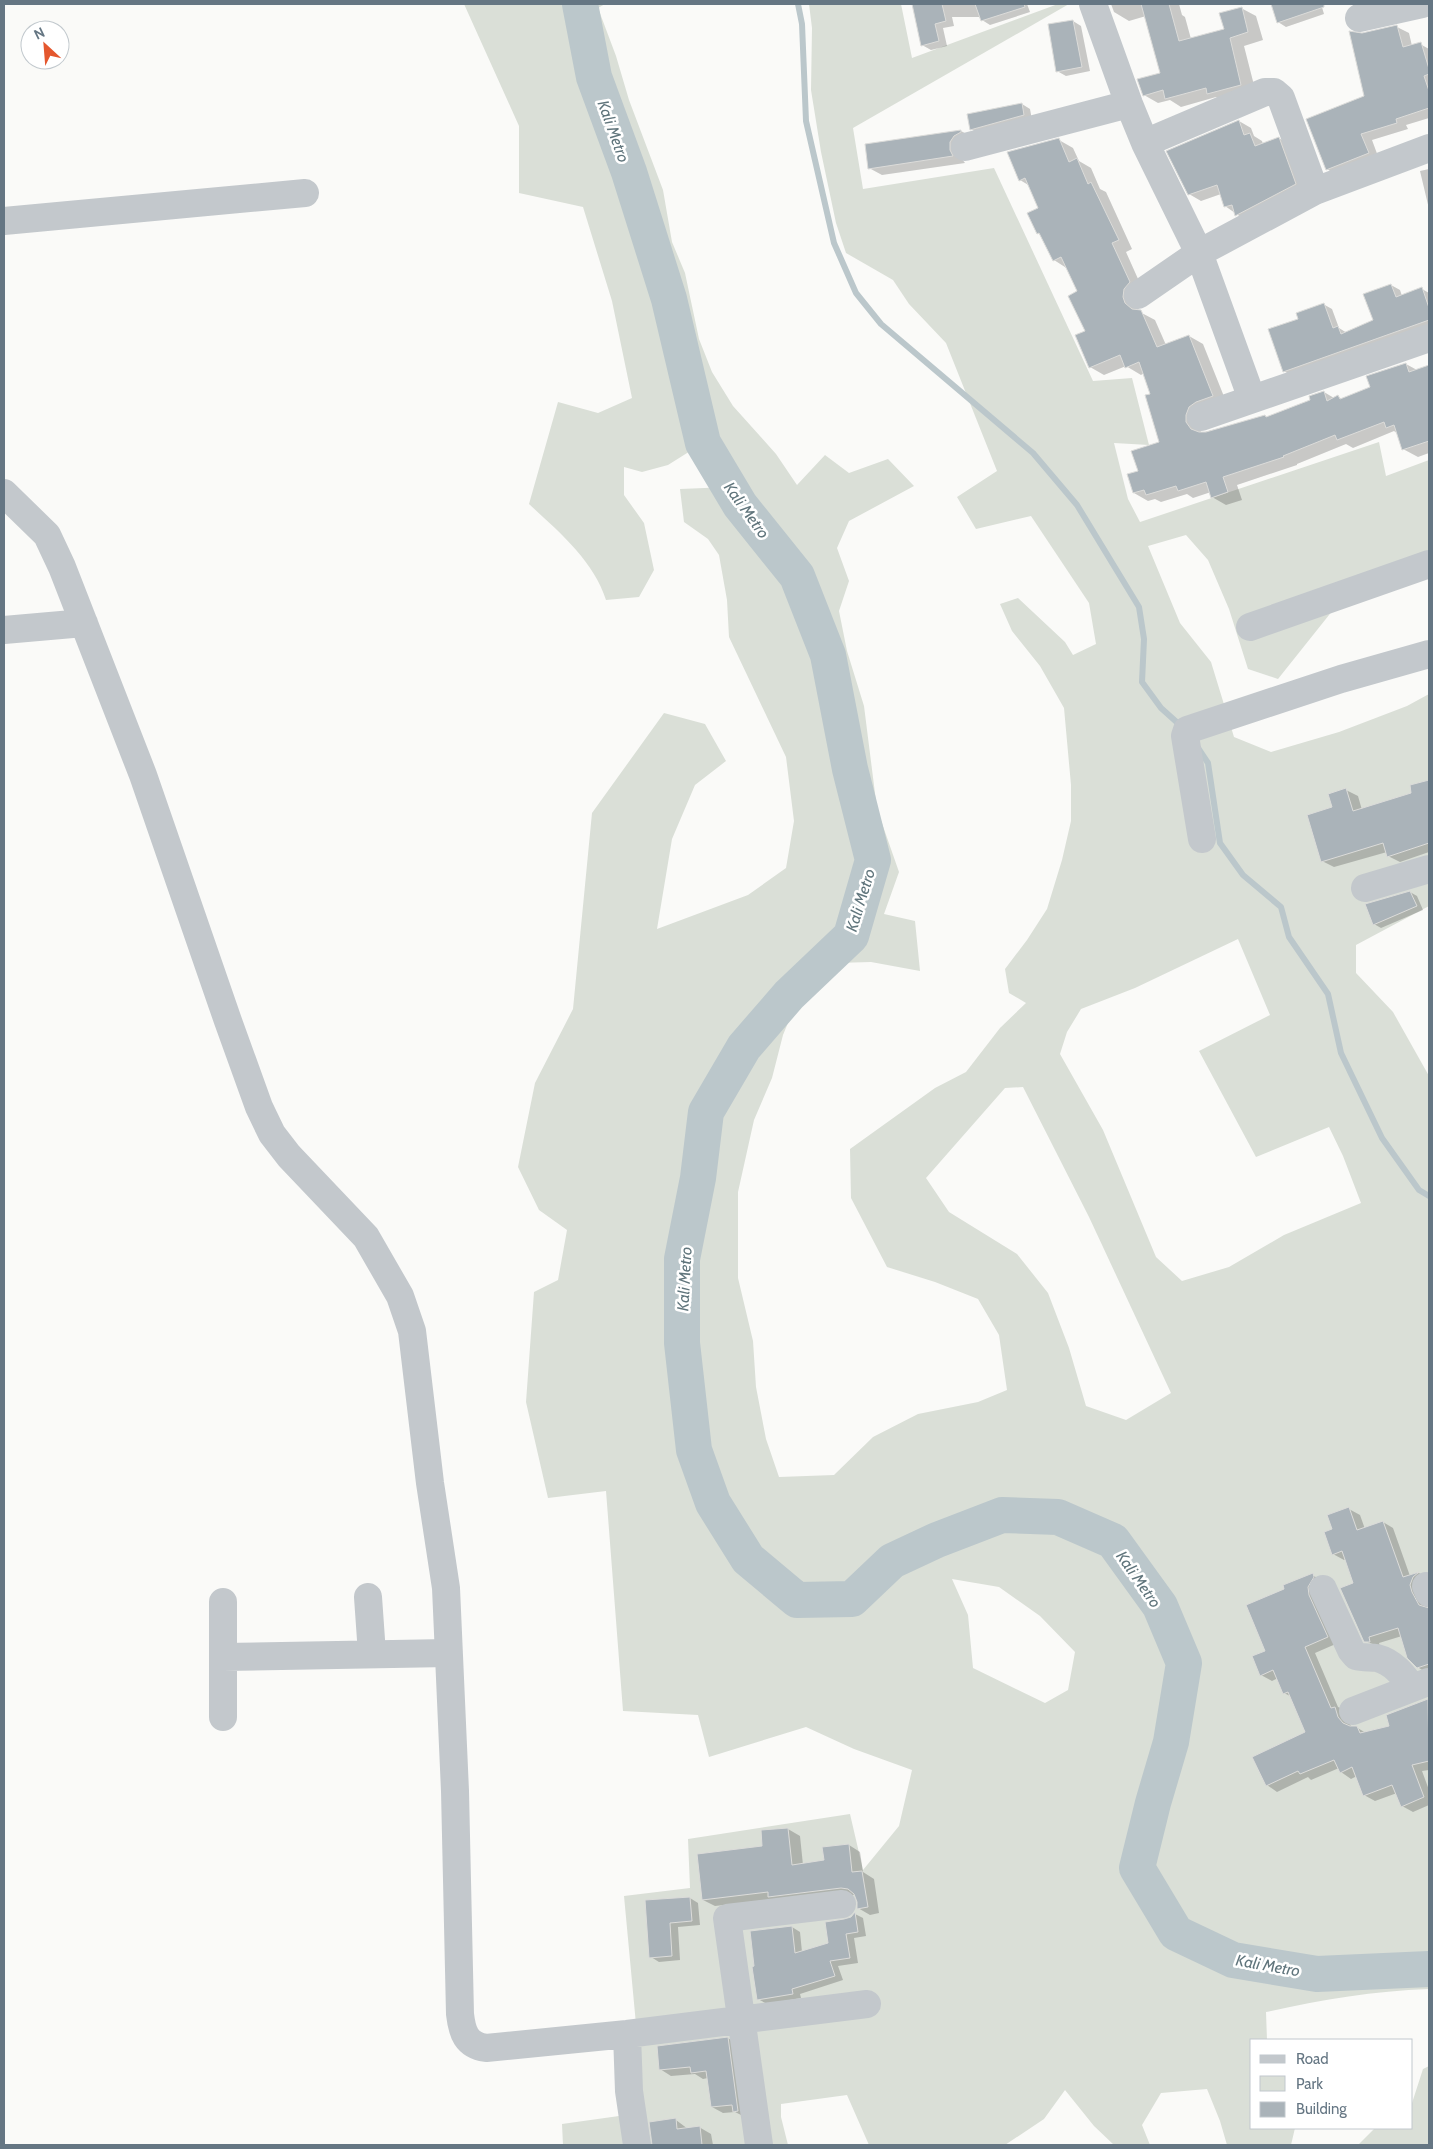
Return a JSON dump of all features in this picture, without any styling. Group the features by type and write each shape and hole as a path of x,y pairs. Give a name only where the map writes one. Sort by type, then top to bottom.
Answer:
{"street":[{"path":"1093,4 1145,143 1199,253 1252,399"},
{"path":"1359,18 1422,4"},
{"path":"1145,143 1265,92 1274,92 1282,98 1315,191"},
{"path":"965,147 1129,104"},
{"path":"1138,295 1199,253 1315,191 1429,148"},
{"path":"4,221 305,193"},
{"path":"1201,417 1429,338"},
{"path":"4,493 47,535 62,567 143,775 228,1021 259,1107 272,1134 288,1156 366,1237 400,1296 412,1331 430,1483 446,1588 460,2014 464,2032 476,2047 486,2048 627,2034 867,2004"},
{"path":"1250,627 1429,564"},
{"path":"4,630 84,624"},
{"path":"1202,839 1185,736 1187,730 1341,679 1429,654"},
{"path":"1365,888 1429,869"},
{"path":"1323,1588 1351,1650 1356,1656 1377,1658 1387,1662 1420,1684"},
{"path":"368,1596 372,1654"},
{"path":"223,1602 223,1717"},
{"path":"223,1657 448,1653"},
{"path":"1353,1711 1420,1684"},
{"path":"759,2145 726,1918 842,1904"},
{"path":"627,2034 629,2092 637,2145"}],"green space":[{"path":"464,4 605,4 598,8 616,56 629,100 663,190 672,242 685,273 699,339 712,372 733,406 776,454 797,485 825,455 849,473 888,459 914,486 849,521 837,548 849,581 839,611 847,651 864,706 877,809 899,872 884,914 915,921 920,971 871,962 836,963 804,984 783,1035 772,1078 754,1120 738,1192 738,1278 753,1341 756,1387 766,1439 779,1477 834,1475 873,1437 918,1414 978,1402 1007,1390 999,1335 978,1299 935,1282 887,1267 851,1198 850,1149 935,1088 966,1072 1000,1028 1026,1003 1009,993 1005,969 1047,909 1062,860 1071,821 1071,785 1064,708 1040,666 1012,631 1000,604 1018,598 1065,642 1073,655 1096,644 1089,603 1031,516 976,529 957,497 997,471 946,343 909,304 893,280 846,253 836,223 821,152 811,90 812,28 809,4 901,4 912,58 1058,4 1069,4 853,128 863,189 994,168 1093,381 1132,378 1149,445 1114,443 1128,499 1140,522 1379,442 1386,476 1429,460 1429,566 1333,610 1278,679 1248,669 1229,609 1208,560 1186,535 1148,546 1180,623 1211,662 1234,737 1271,752 1339,732 1407,706 1429,694 1429,906 1356,945 1356,973 1393,1012 1429,1076 1429,1989 1347,1997 1266,2012 1267,2039 1250,2039 1250,2129 1295,2129 1291,2145 1227,2145 1207,2089 1161,2093 1142,2125 1150,2145 1114,2145 1094,2126 1065,2090 1044,2119 1005,2145 869,2145 847,2095 781,2104 781,2117 788,2145 563,2145 562,2124 619,2116 620,2081 637,2035 624,1896 690,1888 688,1839 850,1814 863,1870 899,1826 912,1770 854,1749 806,1727 709,1757 698,1715 623,1711 606,1491 548,1498 526,1402 534,1292 558,1280 567,1230 539,1210 518,1167 535,1083 573,1009 592,813 664,713 705,724 726,761 695,785 672,839 657,929 748,895 786,868 794,821 786,757 729,637 727,600 719,555 708,539 684,522 680,489 729,487 703,443 668,465 642,472 624,467 624,495 644,523 654,570 639,597 606,600 593,572 584,560 563,536 529,504 558,402 598,413 632,398 612,301 583,207 519,193 519,126","holes":["1238,939 1270,1015 1199,1051 1256,1157 1329,1127 1343,1156 1361,1203 1284,1235 1229,1267 1182,1281 1156,1257 1103,1130 1060,1054 1067,1032 1081,1009 1135,988","1023,1087 1089,1217 1171,1393 1126,1420 1086,1406 1069,1348 1048,1293 1017,1254 949,1212 926,1178 1005,1088","952,1579 999,1587 1040,1616 1075,1652 1068,1690 1045,1703 973,1668 968,1615"]},
{"path":"1429,2066 1429,2145 1358,2145 1374,2129 1413,2129 1413,2100 1423,2069"}],"building":[{"path":"912,4 942,4 946,21 935,24 939,41 921,46"},
{"path":"975,4 1024,4 1025,7 981,21"},
{"path":"1141,4 1169,4 1179,41 1224,29 1219,13 1242,7 1248,32 1230,38 1241,85 1207,94 1206,88 1165,99 1163,90 1143,96 1137,79 1160,73"},
{"path":"1271,4 1324,4 1324,7 1277,23"},
{"path":"1073,20 1082,67 1056,72 1048,24"},
{"path":"1397,25 1403,47 1421,42 1429,69 1429,74 1424,76 1429,91 1429,108 1396,119 1397,123 1361,134 1369,153 1326,170 1306,119 1364,96 1349,31 1362,33"},
{"path":"1022,103 1024,115 970,130 967,114"},
{"path":"1239,120 1244,135 1250,133 1255,146 1279,137 1296,184 1235,216 1232,205 1224,207 1217,185 1188,195 1166,151"},
{"path":"961,130 950,142 950,150 953,156 868,169 865,144"},
{"path":"1059,138 1069,162 1077,158 1088,184 1091,182 1119,240 1112,243 1130,282 1124,289 1123,297 1125,303 1132,309 1141,310 1157,347 1189,335 1213,396 1196,402 1189,407 1186,422 1191,429 1206,432 1265,415 1266,417 1310,400 1309,396 1324,391 1327,401 1338,395 1340,399 1370,387 1366,376 1406,363 1409,372 1429,365 1429,441 1402,450 1394,425 1386,428 1384,422 1337,440 1335,435 1284,457 1223,477 1228,492 1211,498 1206,482 1178,491 1176,486 1146,495 1144,490 1133,493 1127,474 1138,471 1131,451 1159,442 1145,395 1150,394 1139,362 1125,368 1120,355 1089,368 1075,335 1085,331 1068,296 1077,291 1061,257 1053,261 1039,233 1037,234 1027,213 1038,208 1025,178 1019,181 1007,152"},
{"path":"1391,284 1396,297 1422,287 1429,308 1429,320 1283,372 1268,329 1298,319 1296,313 1324,303 1333,328 1338,326 1341,334 1373,320 1363,294"},
{"path":"1429,780 1429,843 1387,857 1383,843 1321,862 1307,815 1332,807 1328,794 1346,788 1353,811 1411,793 1410,785"},
{"path":"1410,891 1417,906 1373,925 1365,904"},
{"path":"1349,1507 1357,1530 1383,1521 1403,1577 1419,1572 1413,1577 1410,1585 1419,1605 1429,1608 1429,1664 1417,1668 1407,1658 1398,1628 1369,1637 1370,1642 1364,1642 1340,1588 1353,1583 1342,1551 1332,1555 1324,1532 1332,1529 1327,1515"},
{"path":"1313,1573 1314,1577 1308,1587 1309,1595 1328,1637 1305,1647 1331,1708 1335,1707 1338,1717 1343,1723 1357,1726 1360,1733 1389,1726 1386,1715 1428,1699 1429,1761 1412,1765 1424,1797 1401,1807 1392,1785 1363,1796 1352,1767 1340,1773 1334,1760 1300,1774 1298,1771 1266,1786 1252,1757 1305,1732 1288,1692 1283,1694 1273,1670 1260,1676 1252,1656 1265,1651 1246,1605 1284,1589 1283,1585"},
{"path":"788,1828 792,1865 824,1860 822,1847 849,1844 852,1872 862,1871 868,1907 857,1909 854,1894 848,1889 841,1888 768,1897 768,1892 702,1900 697,1854 762,1846 761,1830"},
{"path":"690,1897 692,1921 670,1923 672,1956 649,1958 645,1900"},
{"path":"855,1912 858,1932 846,1934 850,1958 830,1961 835,1976 792,1989 793,1994 757,2000 752,1967 754,1966 750,1931 792,1926 795,1953 828,1943 825,1922 851,1917"},
{"path":"728,2037 738,2111 733,2112 732,2105 711,2107 706,2071 691,2073 690,2067 659,2070 657,2046"},
{"path":"676,2118 677,2129 700,2126 702,2145 652,2145 649,2122"}],"waterway":[{"name":"Kali Metro","path":"580,4 594,77 629,172 669,299 703,443 740,505 797,576 828,655 850,769 873,860 851,936 789,995 744,1047 706,1112 698,1178 682,1259 682,1343 694,1450 713,1503 748,1559 797,1600 852,1599 892,1561 937,1540 1002,1515 1058,1517 1113,1541 1160,1606 1184,1663 1171,1742 1137,1868 1176,1933 1233,1960 1317,1974 1429,1969"},
{"path":"798,4 802,24 806,121 834,243 856,293 881,324 1033,453 1077,505 1139,607 1144,639 1142,682 1161,708 1181,726"},
{"path":"1198,748 1208,763 1220,843 1243,875 1281,907 1289,937 1328,994 1341,1053 1382,1138 1419,1190 1429,1196"}]}
